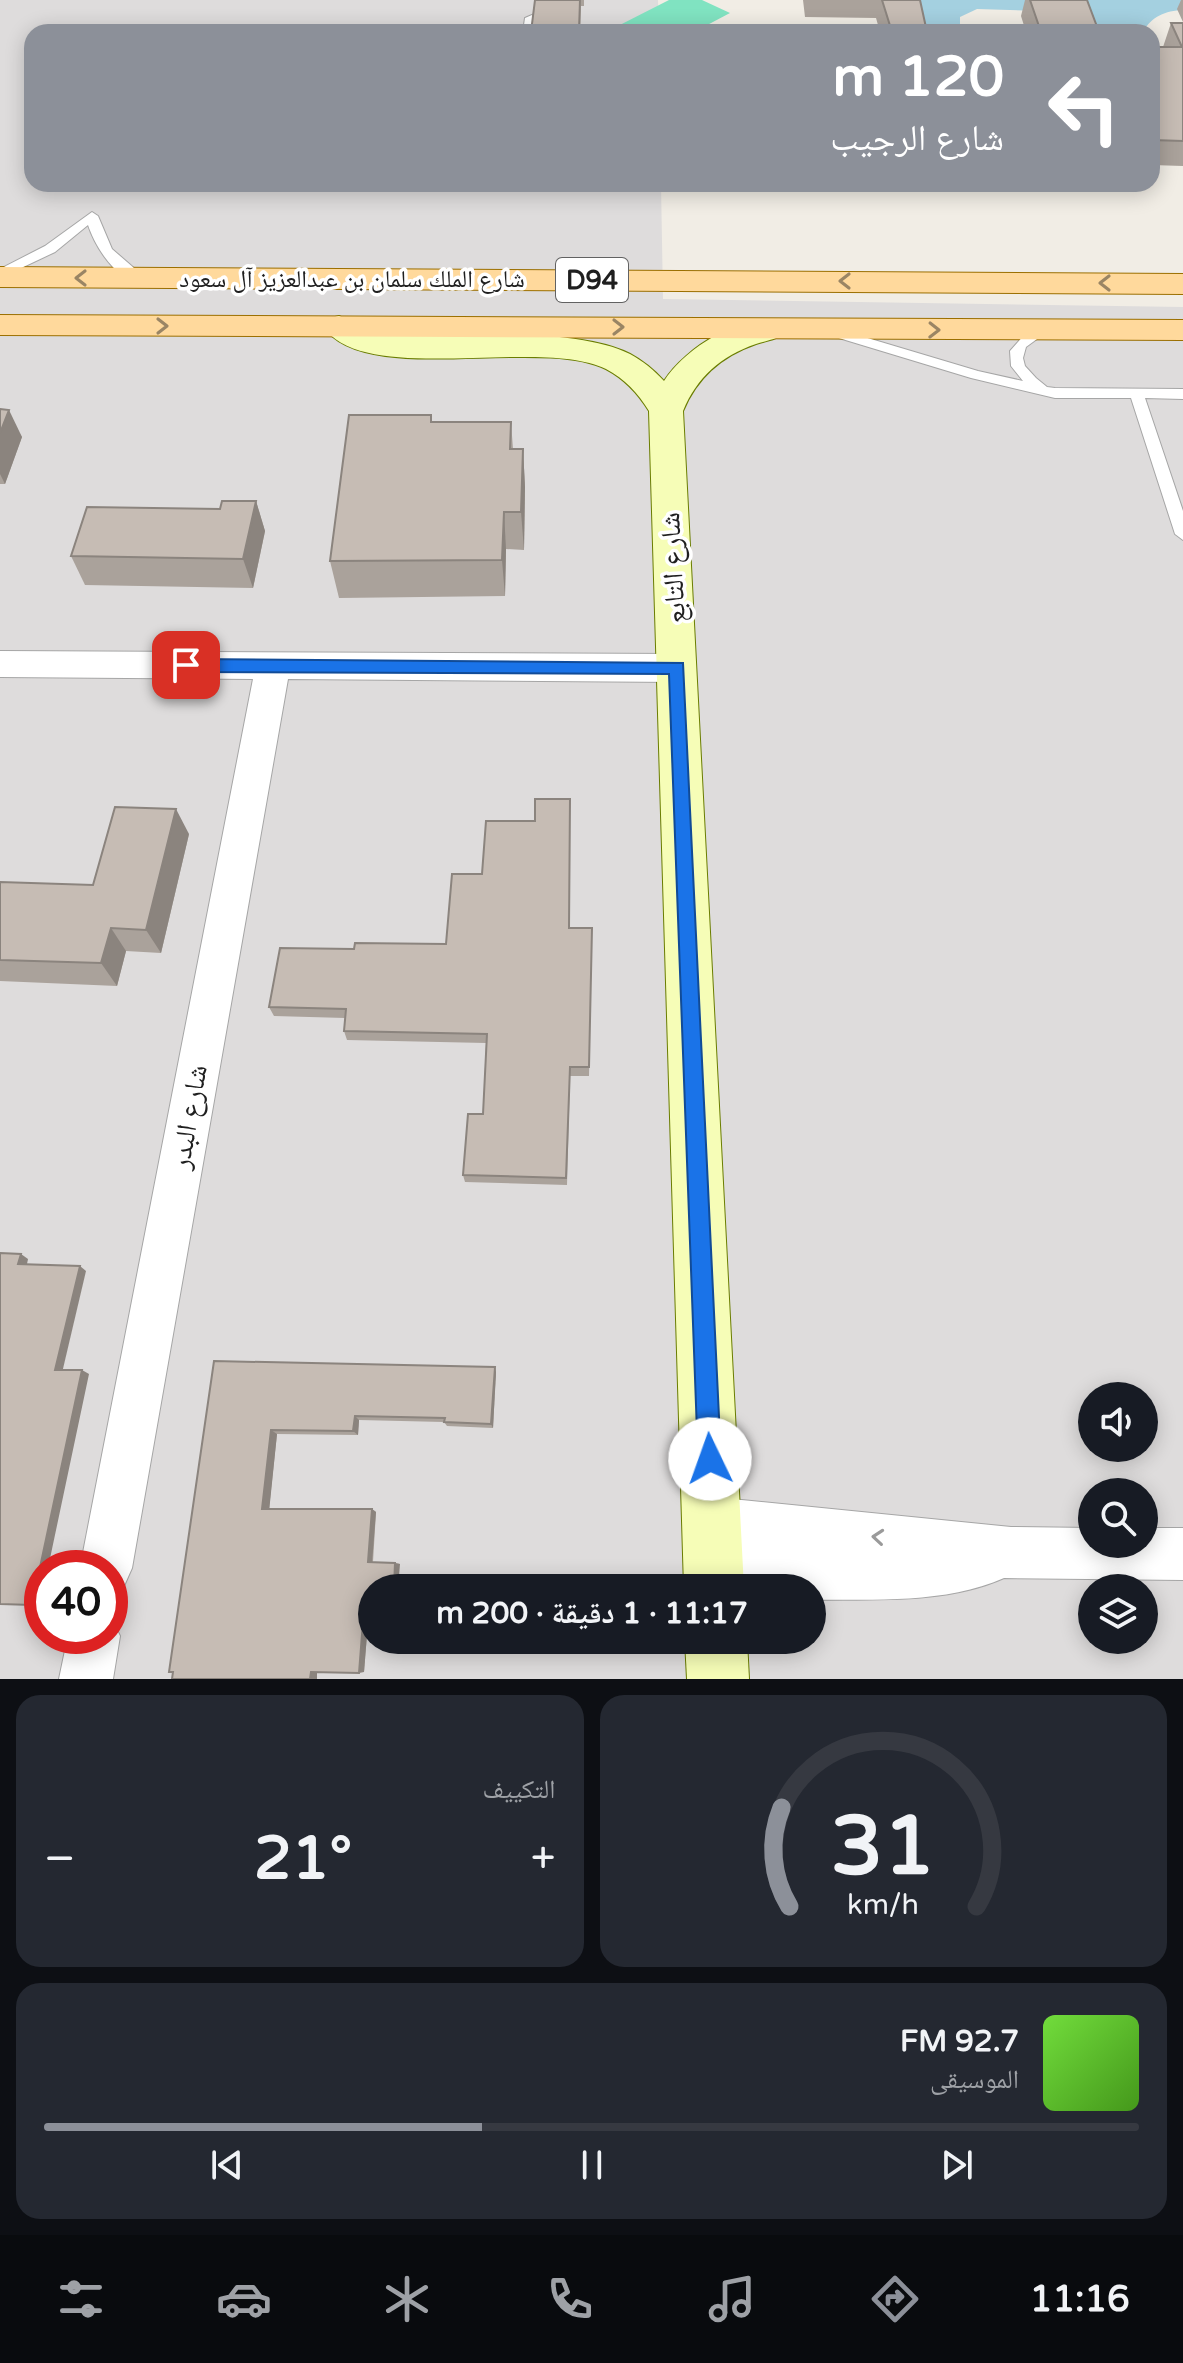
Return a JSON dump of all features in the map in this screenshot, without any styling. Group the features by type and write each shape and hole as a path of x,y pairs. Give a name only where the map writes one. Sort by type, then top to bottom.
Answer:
{"main road":[{"name":"شارع الملك سلمان بن عبدالعزيز آل سعود","path":"0,276 1183,284"},
{"name":"شارع الملك سلمان بن عبدالعزيز آل سعود","path":"0,325 1183,330"}],"street":[{"path":"339,326 368,343 388,346 553,347 592,352 626,365 645,378 666,411"},
{"path":"666,411 678,383 701,358 734,340 773,328"},
{"name":"شارع التابع","path":"666,411 714,1574"},
{"path":"0,664 677,668"},
{"name":"شارع البدر","path":"109,1550 273,666"},
{"path":"712,1522 1011,1553 1183,1554"},
{"path":"826,1576 948,1568 1011,1553"},
{"path":"86,1679 91,1654"},
{"path":"717,1654 718,1679"}],"lane":[{"path":"529,24 529,20 539,15 576,15"},
{"path":"0,276 50,249 92,216 95,233 104,250 117,265 137,278"},
{"path":"823,329 988,379 1055,393 1183,394"},
{"path":"1041,331 1024,338 1016,350 1017,365 1031,382 1055,393"},
{"path":"1137,394 1183,534"}],"shaded area":[{"path":"0,0 658,0 659,24 24,24 24,192 661,192 663,299 1183,307 1183,1679 0,1679"}],"green space":[{"path":"669,0 702,0 730,13 709,24 622,24"}],"water":[{"path":"915,0 1183,0 1183,10 1160,15 1149,24 1086,24 1078,12 977,9 960,17 960,24 917,24"}],"building":[{"path":"535,0 580,0 579,24 532,24"},
{"path":"882,0 920,0 925,24 890,24"},
{"path":"1030,0 1087,0 1096,24 1038,24"},
{"path":"1171,23 1183,23 1183,141 1160,140 1160,47 1182,47"},
{"path":"0,409 9,410 0,433"},
{"path":"349,415 431,415 431,422 511,422 510,449 523,449 521,512 504,512 502,560 330,561"},
{"path":"222,501 256,501 243,559 71,556 87,507 220,509"},
{"path":"535,799 570,799 569,928 592,928 589,1067 570,1067 566,1178 463,1175 468,1114 483,1114 487,1034 344,1031 346,1009 269,1007 280,948 354,949 355,943 446,944 452,874 482,874 486,821 535,821"},
{"path":"115,807 176,809 146,930 111,928 101,963 0,960 0,882 93,885"},
{"path":"0,1253 21,1254 18,1264 80,1266 55,1370 82,1370 44,1550 24,1550 24,1605 0,1604"},
{"path":"214,1361 495,1367 491,1424 444,1422 445,1418 355,1416 353,1431 271,1430 262,1509 372,1509 368,1562 395,1563 395,1574 358,1574 359,1673 311,1672 310,1679 172,1679 173,1672 169,1672"}],"route":[{"path":"186,665 677,668 710,1459"}]}
